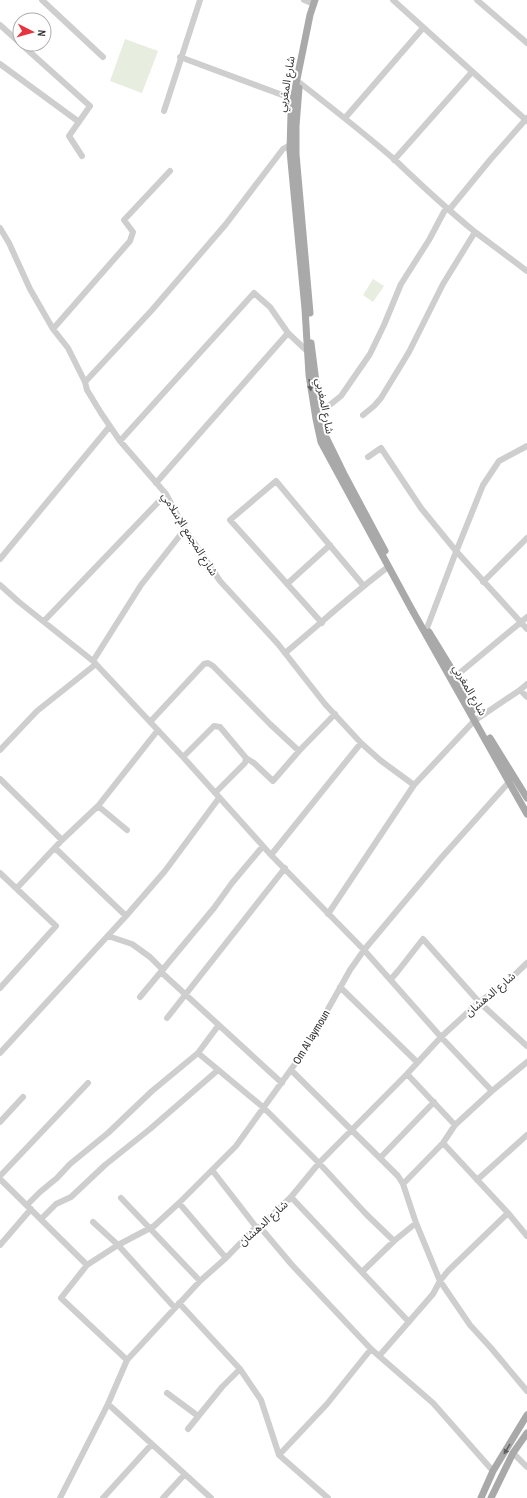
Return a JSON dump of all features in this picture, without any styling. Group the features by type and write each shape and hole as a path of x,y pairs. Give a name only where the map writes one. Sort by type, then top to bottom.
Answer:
{"main road":[{"name":"شارع المغربي","path":"316,1 300,83 291,114 290,145 305,309 308,375 321,442 388,567 476,720 527,814"},
{"name":"شارع المغربي","path":"316,1 310,15 296,100 296,154 309,293 311,349 321,412 322,429 345,476 427,628 456,676 476,720 527,796"},
{"path":"481,1498 493,1472 527,1415"},
{"path":"491,1498 513,1453 527,1433"}],"street":[{"path":"42,0 103,57"},
{"path":"164,111 180,57 200,0"},
{"path":"304,0 316,1"},
{"path":"393,0 526,120 490,160 449,210 446,208"},
{"path":"477,0 527,43"},
{"path":"0,25 12,35"},
{"path":"345,118 423,28"},
{"path":"31,52 90,106 69,136 82,156"},
{"path":"180,57 296,100"},
{"path":"0,64 79,122"},
{"path":"394,160 472,72"},
{"path":"300,83 345,118 474,232 527,271"},
{"path":"85,382 152,310 226,224 283,149 290,145"},
{"path":"53,329 130,241 133,232 124,220 170,172"},
{"path":"321,412 341,396 370,354 401,284 429,240 446,208"},
{"name":"شارع المجمع الإسلامي","path":"0,228 10,244 30,289 53,329 68,348 85,382 87,390 120,441 166,494 185,529 220,581 285,652 335,714 361,743 380,760 414,785"},
{"path":"363,415 381,398 409,352 443,284 474,232"},
{"path":"120,441 254,292 270,307 288,333 307,351"},
{"path":"156,483 288,333"},
{"path":"0,559 110,426"},
{"path":"427,628 456,551 487,479 499,461 526,447"},
{"path":"368,457 380,448 421,508 456,551 527,629"},
{"path":"322,623 230,520 276,481 363,585"},
{"path":"44,621 166,494"},
{"path":"0,750 38,711 95,663 141,585 185,529"},
{"path":"484,582 527,538"},
{"path":"287,584 330,544"},
{"path":"285,652 322,623 363,585 388,567"},
{"path":"1,587 95,663 183,757 271,855 391,979 441,1037 492,1091"},
{"path":"456,676 527,617"},
{"path":"150,722 204,664 208,663 213,666 299,751"},
{"path":"328,914 414,785 476,720 527,684"},
{"path":"520,690 527,697"},
{"path":"183,757 214,726 218,726 246,758 254,763 273,781 299,751 335,714"},
{"path":"17,888 62,840 98,806 158,730"},
{"path":"271,855 361,743"},
{"path":"0,1053 108,936 165,871 217,795 245,763 246,758"},
{"path":"0,779 62,840"},
{"name":"Om Al laymoun","path":"127,1360 61,1298 87,1265 118,1245 154,1226 236,1146 305,1050 350,970 364,950 442,857 509,782"},
{"path":"98,806 127,830"},
{"path":"140,997 263,846"},
{"path":"55,848 126,916"},
{"path":"167,1018 285,868"},
{"path":"0,873 56,926 0,988"},
{"path":"108,936 132,944 150,957 162,971 218,1026 282,1083"},
{"path":"391,979 423,939 479,1002 527,1046"},
{"name":"شارع الدهشان","path":"60,1498 108,1404 127,1360 200,1281 291,1197 319,1163 353,1130 441,1037 479,1002 505,984 527,963"},
{"path":"340,987 417,1062"},
{"path":"0,1245 40,1192 57,1178 70,1164 108,1133 152,1091 198,1053 218,1026"},
{"path":"198,1053 264,1108 394,1241"},
{"path":"403,1184 443,1143 455,1125 492,1091 527,1062"},
{"path":"41,1219 56,1204 71,1196 105,1165 150,1129 218,1070"},
{"path":"291,1070 353,1130 403,1184 416,1223 440,1281 470,1325 527,1391"},
{"path":"407,1074 455,1125"},
{"path":"87,1265 29,1207 1,1182 88,1083"},
{"path":"0,1122 23,1097"},
{"path":"380,1158 434,1102"},
{"path":"477,1180 527,1135"},
{"path":"443,1143 508,1213 527,1236"},
{"path":"212,1170 258,1227 292,1265 371,1348 433,1403 493,1472"},
{"path":"291,1197 409,1322"},
{"path":"121,1198 200,1281"},
{"path":"179,1203 226,1258"},
{"path":"380,1355 433,1294 440,1281 459,1258 508,1213"},
{"path":"93,1222 118,1245 240,1369 261,1400 279,1455 328,1498"},
{"path":"362,1272 394,1241 416,1223"},
{"path":"279,1455 327,1404 371,1348"},
{"path":"188,1429 222,1387 240,1369"},
{"path":"167,1393 198,1416"},
{"path":"108,1404 151,1445 211,1498"},
{"path":"103,1498 151,1445"},
{"path":"513,1453 527,1467"},
{"path":"163,1498 184,1475"}],"shaded area":[{"path":"125,39 158,51 142,93 110,81"},
{"path":"373,279 384,286 373,302 363,295"}]}
